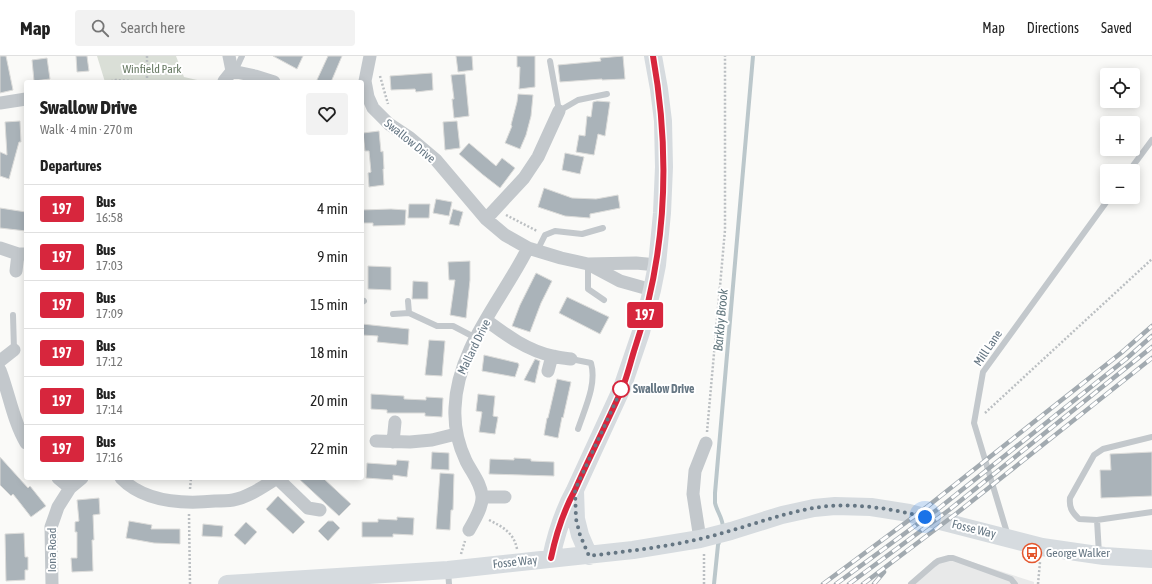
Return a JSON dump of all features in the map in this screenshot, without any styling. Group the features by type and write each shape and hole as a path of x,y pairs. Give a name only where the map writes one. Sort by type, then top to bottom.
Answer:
{"street":[{"path":"229,56 229,76 259,80"},
{"name":"Swallow Drive","path":"370,56 365,81 365,97 373,108 388,124 410,138 436,160 486,219 505,235 533,249 561,258 588,264 636,263 657,266"},
{"path":"551,558 566,506 575,490 622,388 641,332 657,266 662,213 664,167 659,89 653,56"},
{"path":"0,103 24,99"},
{"path":"486,219 524,178 538,157 559,111"},
{"path":"0,248 22,254 16,271"},
{"name":"Mallard Drive","path":"483,497 479,483 466,461 456,434 454,408 458,380 467,356 486,320 533,249"},
{"name":"Swallow Drive","path":"588,264 620,282 652,290"},
{"path":"486,320 510,337 534,350 552,356 571,359"},
{"path":"0,361 14,350"},
{"path":"548,371 552,356"},
{"path":"0,370 20,433 24,440"},
{"path":"393,442 395,422"},
{"path":"376,441 410,442 432,440 456,434"},
{"path":"706,443 696,471 693,494 706,537"},
{"path":"60,480 70,488"},
{"name":"Iona Road","path":"52,584 51,527 58,507 70,488 80,480"},
{"path":"123,480 128,485 153,497 189,503 233,500 254,492 274,480"},
{"path":"279,480 308,508 320,510"},
{"path":"575,490 576,519 580,535 589,556"},
{"path":"469,530 477,515 483,497 505,497"},
{"name":"Fosse Way","path":"227,584 453,574 519,562 551,558 589,556 648,548 731,531 782,515 814,508 836,506 871,507 909,513 1042,547 1099,555 1152,559"}],"lane":[{"path":"229,76 242,56"},
{"path":"550,62 559,111 578,100 607,94"},
{"path":"1134,164 1152,140"},
{"name":"Mill Lane","path":"1009,538 974,423 983,372 1105,204"},
{"path":"533,249 545,235 555,231 582,234 602,228"},
{"path":"588,264 588,289 604,300"},
{"path":"408,301 409,313"},
{"path":"393,314 409,313 437,326 453,326 476,338"},
{"path":"13,316 14,350"},
{"path":"571,359 591,363 593,371 592,385 578,429"},
{"path":"1152,437 1103,449 1094,455 1070,498 1072,511 1079,519 1097,520 1152,512"},
{"path":"1097,520 1099,555"},
{"path":"911,584 938,561 949,558 953,558 1006,577 1011,579 1015,584"}],"path":[{"path":"147,56 147,80"},
{"path":"706,443 726,230 725,56"},
{"path":"380,72 380,80 390,108"},
{"path":"974,423 1152,259"},
{"path":"189,503 190,584"},
{"path":"477,515 500,526 510,533 514,538 519,562"},
{"path":"453,574 469,530"},
{"path":"704,584 706,537"},
{"path":"1038,584 1042,547"}],"shaded area":[{"path":"950,555 1034,582 1034,584 908,584 934,560"}],"green space":[{"name":"Winfield Park","path":"97,56 176,56 184,77 197,80 104,80"}],"building":[{"path":"0,56 6,56 13,90 0,93"},
{"path":"76,56 87,56 89,71 77,72"},
{"path":"273,56 303,56 297,69"},
{"path":"328,56 342,56 332,80 317,80"},
{"path":"456,56 472,56 473,70 458,72"},
{"path":"517,56 535,56 535,87 519,89 520,67 517,67"},
{"path":"623,56 625,79 560,82 558,65 601,61 600,58"},
{"path":"47,58 50,79 34,80 32,60"},
{"path":"432,73 433,90 416,92 415,89 391,90 390,76"},
{"path":"465,74 469,116 454,118 452,99 454,99 451,75"},
{"path":"518,94 533,95 531,116 526,135 520,149 505,143 512,126"},
{"path":"593,102 610,102 605,136 598,134 594,155 576,152 579,135 585,136 587,116 591,117"},
{"path":"20,121 21,142 19,142 9,179 0,176 0,152 7,155 5,122"},
{"path":"457,121 460,148 445,150 443,122"},
{"path":"379,131 381,152 383,151 384,185 369,187 368,173 371,172 369,151 365,151 364,133"},
{"path":"469,143 496,166 502,158 515,168 500,188 459,154"},
{"path":"565,153 584,157 580,174 562,170"},
{"path":"544,188 572,198 596,199 618,195 620,208 590,214 590,218 565,216 538,207"},
{"path":"436,199 452,202 449,216 433,213"},
{"path":"409,204 430,204 429,218 408,218"},
{"path":"0,208 24,212 24,231 0,228"},
{"path":"453,209 463,212 459,226 449,224"},
{"path":"364,210 406,210 405,225 373,226 373,223 364,223"},
{"path":"470,261 470,280 466,318 450,315 455,280 449,280 448,262"},
{"path":"368,266 391,267 391,290 368,289"},
{"path":"536,273 552,281 541,303 530,332 512,326 520,305"},
{"path":"413,281 428,282 428,299 412,299"},
{"path":"567,297 609,317 600,334 559,313"},
{"path":"364,324 409,329 408,345 377,342 378,336 364,335"},
{"path":"429,340 445,341 442,376 425,375"},
{"path":"484,355 518,363 519,365 515,377 482,371"},
{"path":"535,359 540,361 535,383 524,380"},
{"path":"557,379 571,382 558,438 544,435"},
{"path":"371,394 404,396 404,399 426,400 426,397 443,398 442,417 425,416 425,413 387,413 387,410 371,409"},
{"path":"478,394 495,396 493,416 498,417 495,434 479,432 482,412 476,411"},
{"path":"432,452 449,453 449,470 431,469"},
{"path":"1152,452 1152,496 1101,498 1100,470 1111,470 1110,454"},
{"path":"0,457 28,488 30,486 46,506 31,517 13,494 11,496 0,485"},
{"path":"514,458 531,459 531,461 554,462 554,476 489,474 490,459 514,460"},
{"path":"397,460 409,461 407,477 393,475 393,480 366,478 367,463 396,465"},
{"path":"440,473 454,474 453,510 451,510 450,530 436,529"},
{"path":"300,480 325,480 351,504 339,516"},
{"path":"278,496 305,522 293,534 266,509"},
{"path":"99,498 100,514 93,515 93,571 72,572 71,558 77,558 77,532 75,532 75,522 79,521 77,500"},
{"path":"397,517 414,518 413,535 393,534 393,537 362,537 362,522 378,522 378,519 397,520"},
{"path":"129,521 152,525 151,529 180,529 180,544 154,543 126,538"},
{"path":"328,521 333,521 340,528 328,541 318,531"},
{"path":"246,522 257,532 245,545 234,535"},
{"path":"203,524 223,526 222,537 202,536"},
{"path":"24,533 25,557 28,557 28,570 25,570 25,580 6,581 5,534"}],"waterway":[{"name":"Barkby Brook","path":"723,528 715,503 715,493 753,56"},
{"name":"Barkby Brook","path":"714,584 720,539"}],"railway":[{"path":"823,584 928,506 1121,353 1152,326"},
{"path":"836,584 938,509 1126,359 1152,336"},
{"path":"849,584 949,510 1152,347"},
{"path":"863,584 957,513 1152,358"},
{"path":"874,584 884,572"}],"bus line":[{"name":"197","path":"551,558 555,539 566,506 575,490 596,441 622,388 641,332 657,266 662,213 664,167 659,89 653,56"}],"place":[{"name":"Swallow Drive","path":"621,389"},
{"name":"George Walker","path":"1032,553"}],"route":[{"path":"621,389 622,388 596,441 575,490 576,519 580,535 589,556 700,539 756,524 782,515 814,508 836,506 871,507 925,517"}]}
